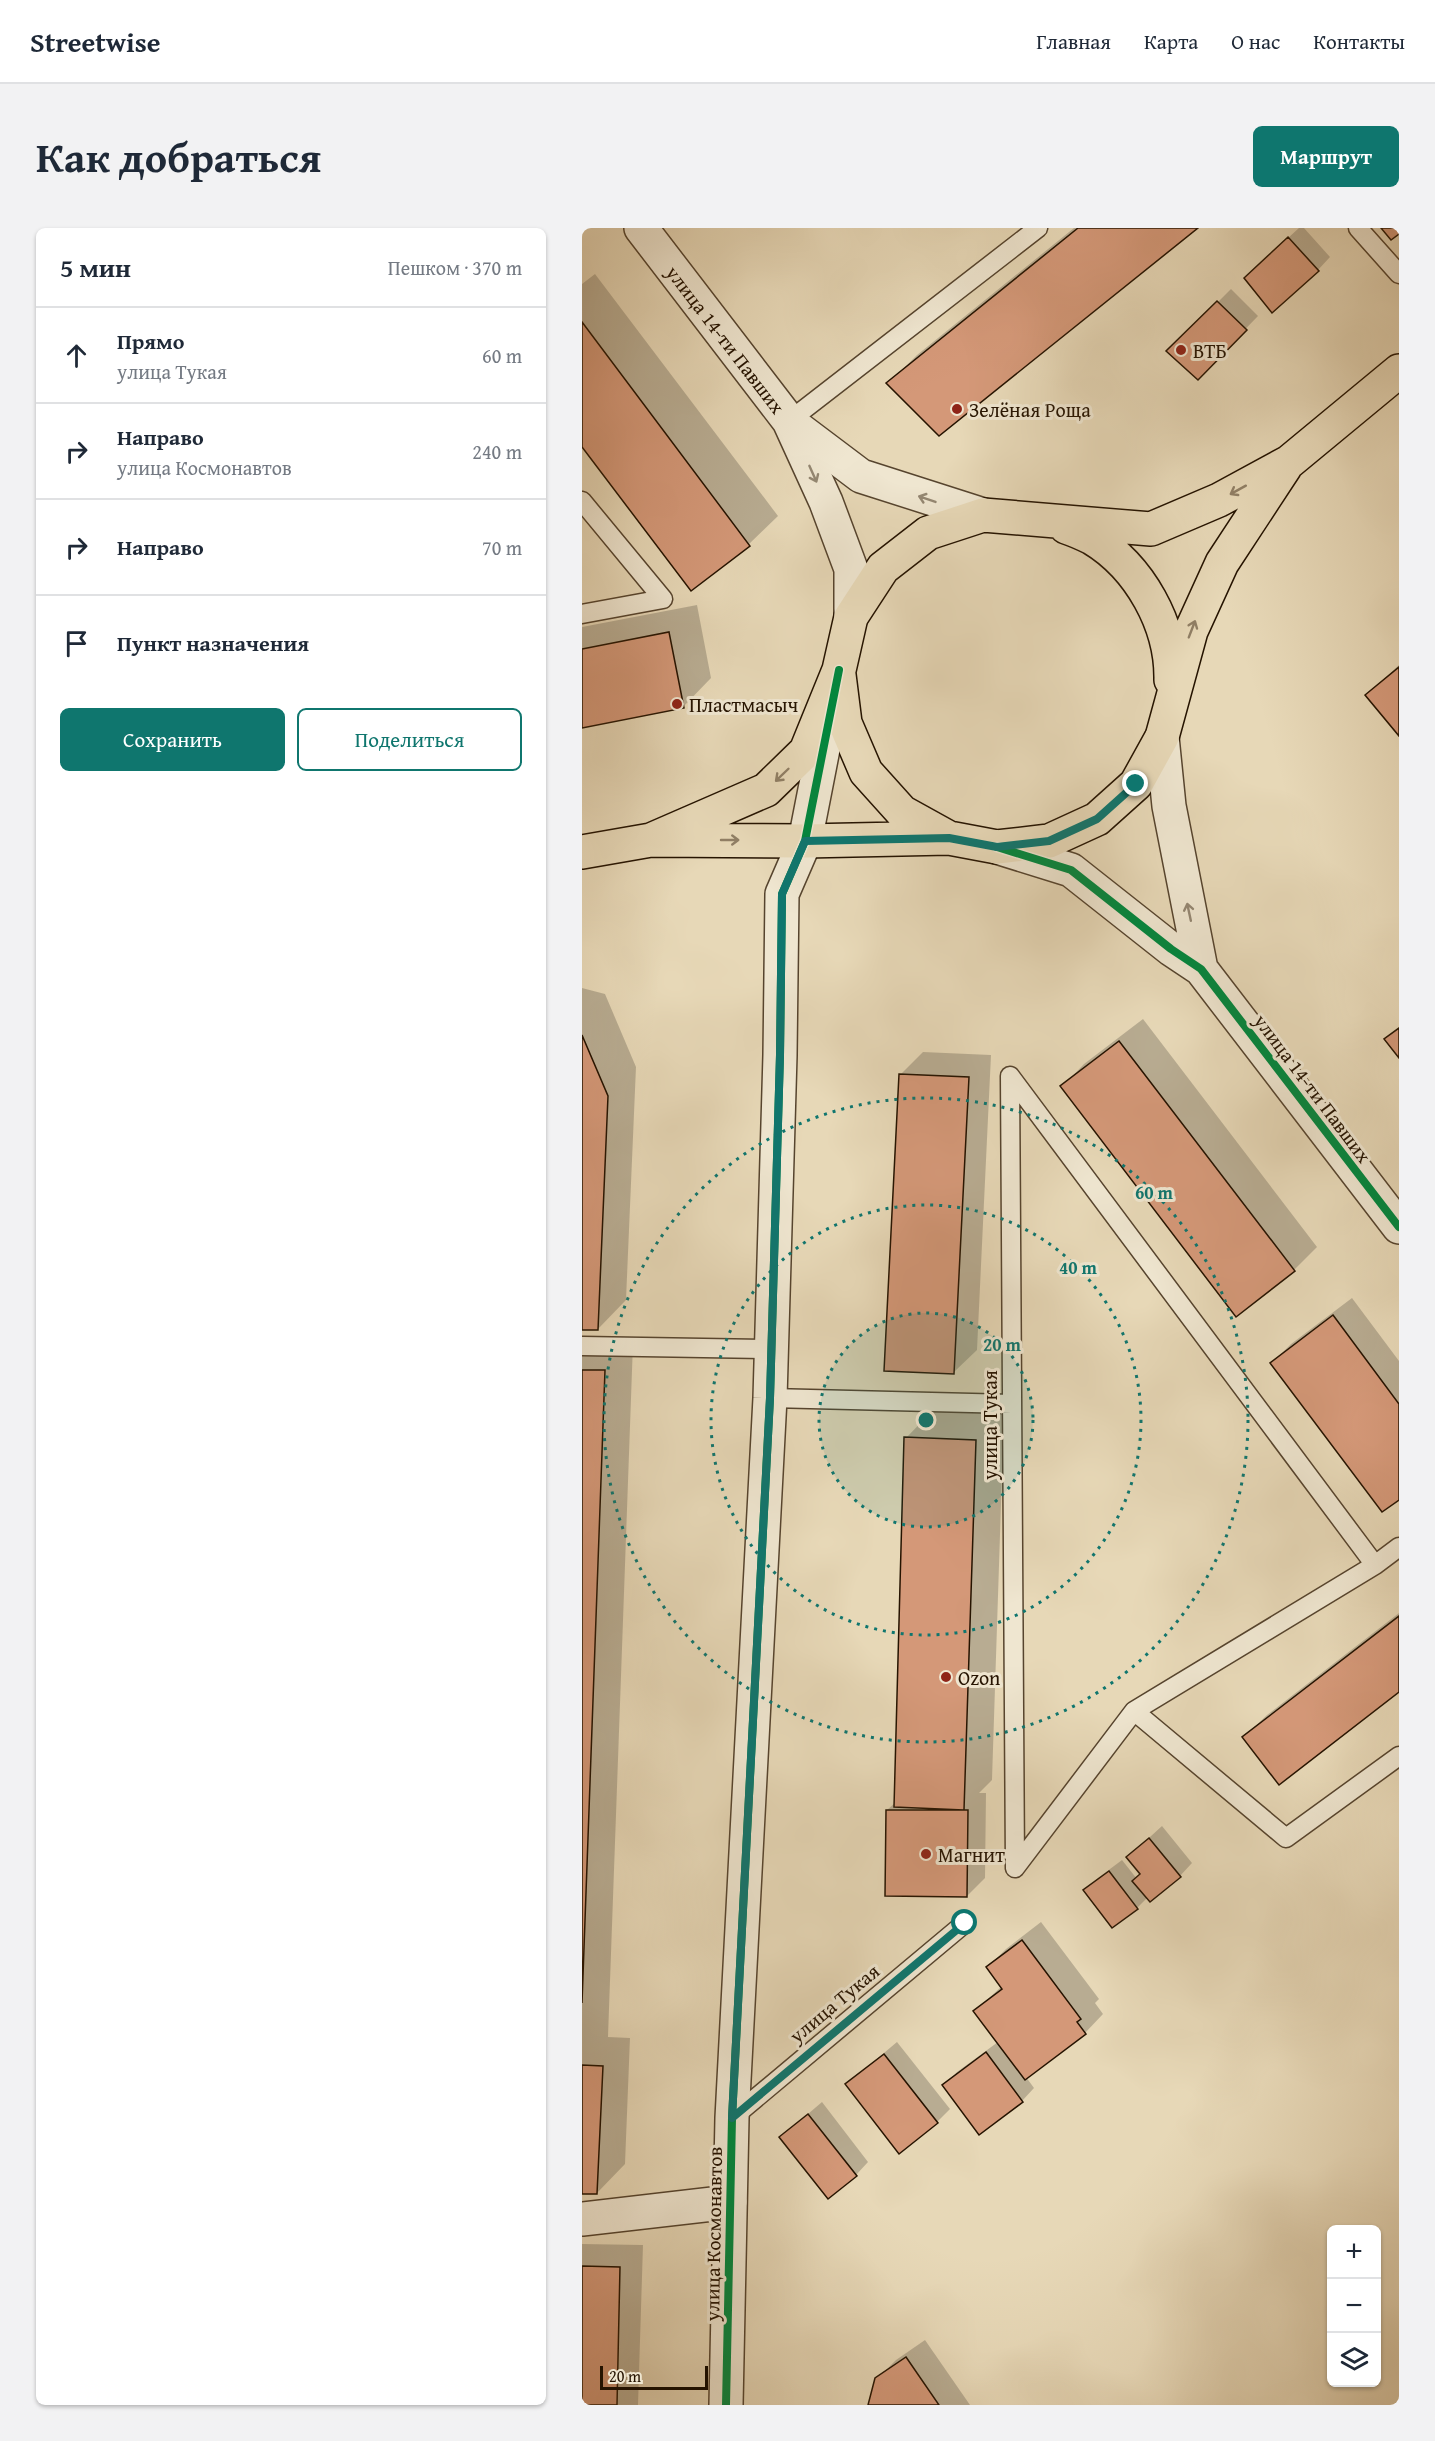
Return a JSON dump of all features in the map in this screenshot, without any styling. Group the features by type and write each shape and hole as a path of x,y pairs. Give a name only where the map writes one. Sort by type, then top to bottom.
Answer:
{"main road":[{"path":"651,840 766,790 806,752 839,670 851,617 883,568 928,533 983,515 1151,529 1219,500 1289,462 1399,371"},
{"path":"582,852 651,840 805,841 949,838 997,847 1049,841 1097,819 1136,784 1162,737 1191,631 1222,563 1289,462"},
{"path":"1057,522 1100,544 1123,562 1147,593 1163,628 1171,666 1170,706"},
{"path":"839,670 845,723 866,772 902,812 949,838"}],"street":[{"name":"улица 14-ти Павших","path":"641,228 789,421"},
{"path":"789,421 861,476 983,515"},
{"path":"789,421 826,502 850,569 851,617"},
{"name":"улица Космонавтов","path":"726,2405 732,2118 770,1398 780,1055 782,894 805,841 839,670"},
{"path":"1162,737 1169,806 1201,969"},
{"path":"997,847 1071,870 1171,949 1201,969"},
{"name":"улица 14-ти Павших","path":"1201,969 1399,1227"},
{"path":"582,2219 730,2202"}],"lane":[{"path":"789,421 1038,228"},
{"path":"1358,228 1399,274"},
{"path":"582,501 663,599 582,614"},
{"name":"улица Тукая","path":"1375,1565 1010,1076 1015,1868 1134,1711 1375,1565 1399,1547"},
{"path":"582,1346 771,1349"},
{"path":"770,1398 1012,1404"},
{"path":"1134,1711 1286,1838 1399,1756"},
{"name":"улица Тукая","path":"732,2118 965,1923"}],"building":[{"path":"1078,228 1198,228 939,436 886,383"},
{"path":"1381,228 1399,228 1399,234 1391,240"},
{"path":"1288,237 1319,271 1272,313 1244,278"},
{"path":"1217,301 1247,330 1198,380 1166,351"},
{"path":"582,322 750,546 691,591 582,447"},
{"path":"669,632 684,708 582,728 582,649"},
{"path":"1399,667 1399,736 1365,695"},
{"path":"1399,1028 1399,1058 1384,1039"},
{"path":"582,1035 608,1096 598,1330 582,1330"},
{"path":"1119,1041 1295,1271 1236,1317 1060,1086"},
{"path":"899,1074 969,1077 954,1374 884,1371"},
{"path":"1333,1315 1399,1404 1399,1500 1382,1512 1270,1363"},
{"path":"582,1370 605,1370 582,2003"},
{"path":"904,1437 976,1440 964,1810 894,1807"},
{"path":"1399,1616 1399,1692 1279,1785 1242,1737"},
{"path":"886,1810 968,1810 967,1897 885,1896"},
{"path":"1149,1838 1181,1877 1150,1902 1132,1881 1140,1874 1126,1857"},
{"path":"1109,1871 1138,1909 1112,1928 1083,1890"},
{"path":"1022,1940 1081,2019 1077,2022 1086,2034 1025,2080 973,2011 1002,1989 986,1967"},
{"path":"986,2052 1023,2102 979,2135 942,2085"},
{"path":"884,2054 938,2123 899,2154 845,2084"},
{"path":"582,2065 603,2066 597,2194 582,2194"},
{"path":"808,2114 857,2176 828,2199 779,2137"},
{"path":"582,2266 620,2267 617,2405 582,2405"},
{"path":"906,2357 939,2405 868,2405 875,2378"}],"cycle path":[{"path":"726,2405 732,2118 770,1398 780,1055 782,894 805,841 839,670"},
{"path":"997,847 1071,870 1171,949 1201,969 1399,1227"}],"place":[{"name":"ВТБ","path":"1181,350"},
{"name":"Зелёная Роща","path":"957,409"},
{"name":"Пластмасыч","path":"677,704"},
{"name":"Ozon","path":"946,1677"},
{"name":"Магнит","path":"926,1854"}],"route":[{"path":"965,1923 732,2118 770,1398 780,1055 782,894 805,841 949,838 997,847 1049,841 1097,819 1136,784"}]}
